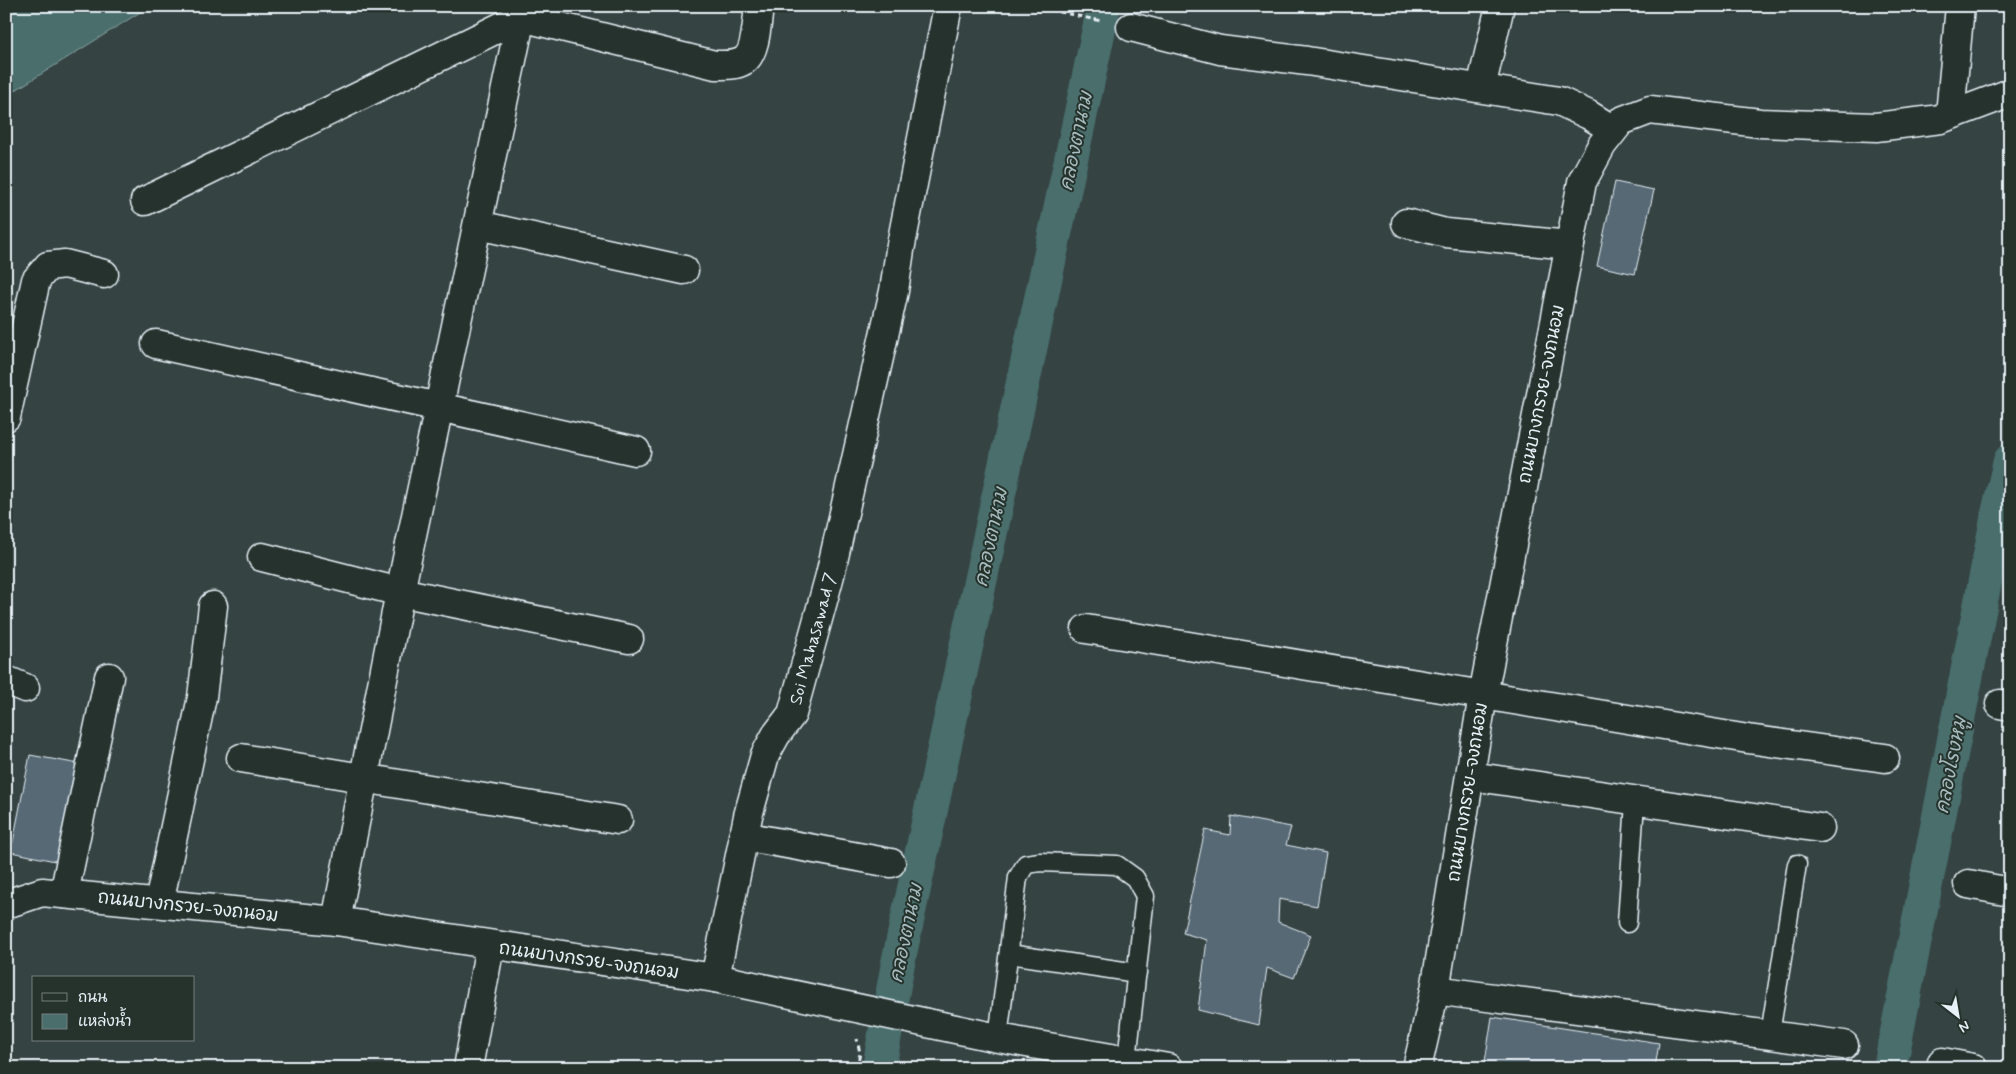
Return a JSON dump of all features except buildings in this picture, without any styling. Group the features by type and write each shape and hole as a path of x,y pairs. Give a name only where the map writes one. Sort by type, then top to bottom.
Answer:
{"street":[{"path":"146,201 519,12 715,65 733,65 744,61 752,50 759,6"},
{"name":"Soi Mahasawad 7","path":"715,978 743,836 765,755 776,735 792,714 830,575 894,291 900,250 948,6"},
{"path":"1481,88 1500,6"},
{"path":"1950,115 1960,6"},
{"path":"336,921 400,592 478,225 519,12"},
{"path":"1132,27 1220,50 1308,61 1559,101 1614,130"},
{"name":"ถนนบางกรวย-จงถนอม","path":"1417,1068 1435,990 1471,776 1482,695 1582,182 1602,145 1622,120 1650,110 1760,123 1876,127 1941,119 2010,93"},
{"path":"1406,223 1446,233 1570,245"},
{"path":"478,225 684,270"},
{"path":"6,417 36,280 48,266 65,264 104,274"},
{"path":"156,344 636,451"},
{"path":"262,556 400,592 629,639"},
{"path":"159,903 202,697 213,606"},
{"path":"1086,629 1748,739 1885,758"},
{"path":"64,894 109,677"},
{"path":"241,758 618,820"},
{"path":"1471,776 1635,802 1820,828"},
{"path":"743,836 891,863"},
{"path":"1968,884 2010,892"},
{"name":"ถนนบางกรวย-จงถนอม","path":"6,904 42,892 336,921 715,978 998,1038 1168,1068"},
{"path":"468,1068 490,945"},
{"path":"1435,990 1844,1045"},
{"path":"1942,1062 1973,1068"}],"lane":[{"path":"1627,923 1635,802"},
{"path":"998,1038 1018,877 1026,864 1040,862 1117,865 1135,878 1145,896 1127,1060"},
{"path":"1770,1034 1797,864"},
{"path":"1009,954 1137,973"}],"path":[{"path":"1033,6 1132,27"},
{"path":"857,1068 860,1053"}],"water":[{"path":"6,6 150,6 6,96"}],"waterway":[{"name":"คลองตานาม","path":"879,1068 898,963 1104,6"},
{"name":"คลองโรงหมู","path":"1890,1068 2010,461"}]}
